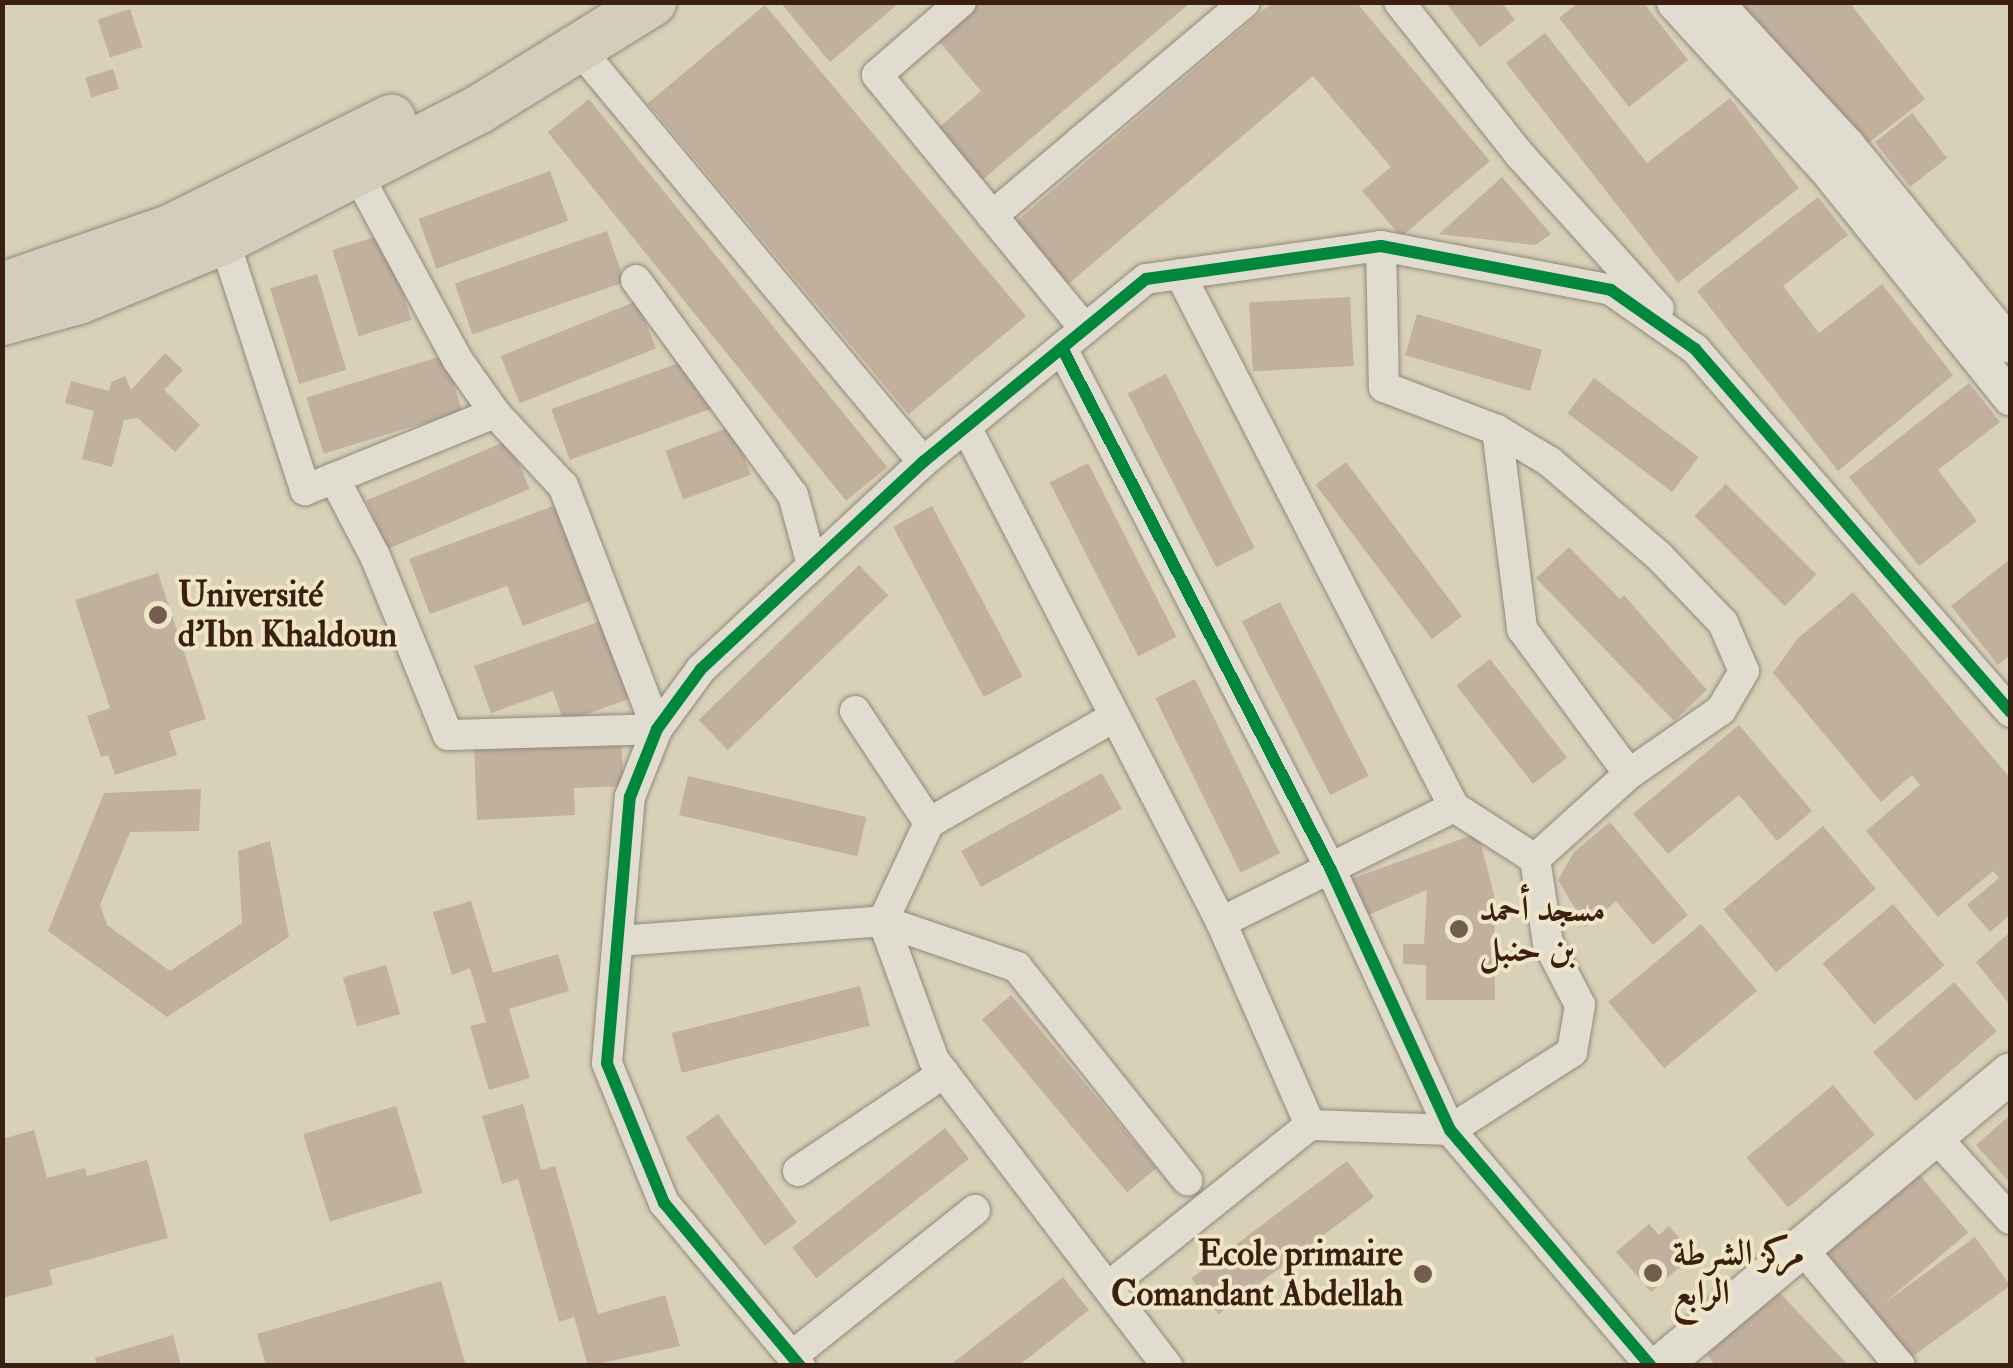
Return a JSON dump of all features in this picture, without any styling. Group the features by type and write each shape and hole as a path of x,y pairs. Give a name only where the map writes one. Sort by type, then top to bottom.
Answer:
{"highway":[{"path":"2,287 172,228 430,100 598,2"},
{"path":"2,321 96,293 224,240 357,173 580,50 652,2"}],"main road":[{"path":"1660,1366 2010,1073"}],"street":[{"path":"961,2 877,75 992,216 1073,338 1330,868 1450,1130 1651,1366"},
{"path":"992,216 1245,2"},
{"path":"1399,2 1520,155 1695,349 2010,712"},
{"path":"1674,2 1835,179 2010,397"},
{"path":"1715,2 1847,145 2010,346"},
{"path":"580,50 923,462"},
{"path":"357,173 457,359 495,413 563,486 658,729"},
{"path":"224,240 305,490 495,413"},
{"path":"975,1210 796,1361 664,1203 606,1063 630,797 658,729 701,669 923,462 1146,279 1382,246 1611,290 1695,349"},
{"path":"1382,246 1384,387 1497,430 1550,462 1659,556 1724,623 1744,671 1721,710 1629,774 1535,859"},
{"path":"1109,1286 1310,1126 1450,1130 1572,1052 1580,1004 1548,943 1535,859 1454,807 1180,274"},
{"path":"636,280 792,495 812,565"},
{"path":"966,427 1221,922 1310,1126"},
{"path":"1497,430 1522,629 1629,774"},
{"path":"334,478 375,556 448,735 658,729"},
{"path":"855,712 929,823"},
{"path":"1114,717 929,823 882,920 944,1072 1167,1366"},
{"path":"1221,922 1454,807"},
{"path":"618,940 882,920 1016,966 1187,1180"},
{"path":"798,1171 944,1072"},
{"path":"1935,1136 2008,1212"},
{"path":"1801,1247 1900,1366"}],"building":[{"path":"780,2 900,2 830,62"},
{"path":"980,2 1191,2 980,182 936,130 981,91 937,39"},
{"path":"1273,2 1356,2 1490,161 1401,237 1362,191 1391,167 1313,76 1066,286 1013,224"},
{"path":"1445,2 1501,2 1515,20 1480,47"},
{"path":"1579,2 1643,2 1688,60 1629,107 1559,18"},
{"path":"1740,2 1849,2 1925,99 1857,152"},
{"path":"765,5 1026,316 909,414 648,103"},
{"path":"130,9 142,47 110,58 98,20"},
{"path":"1545,33 1647,163 1730,98 1799,188 1678,283 1506,63"},
{"path":"113,69 119,89 91,98 85,77"},
{"path":"589,99 887,467 846,501 548,132"},
{"path":"1912,113 1947,158 1910,187 1875,142"},
{"path":"550,171 568,221 437,269 418,219"},
{"path":"1502,177 1551,234 1535,245 1439,234"},
{"path":"1818,197 1848,235 1783,286 1819,333 1882,284 1953,375 1838,471 1697,291"},
{"path":"607,231 625,282 472,334 455,283"},
{"path":"385,234 411,320 359,336 332,250"},
{"path":"317,274 346,370 299,384 270,288"},
{"path":"1350,297 1354,366 1253,371 1249,302"},
{"path":"637,301 656,348 520,403 501,356"},
{"path":"1417,314 1542,350 1530,391 1405,355"},
{"path":"165,353 183,370 164,390 200,425 175,452 138,418 124,420 112,467 82,459 94,411 65,403 71,381 109,391 111,382 125,376 131,390"},
{"path":"445,355 462,411 324,454 306,397"},
{"path":"695,357 713,408 570,460 551,409"},
{"path":"1166,374 1255,548 1216,567 1128,394"},
{"path":"1594,378 1699,457 1672,492 1568,413"},
{"path":"1969,383 2000,422 1938,470 1977,521 1919,566 1849,477"},
{"path":"733,426 751,475 683,499 665,451"},
{"path":"509,440 530,489 387,549 366,501"},
{"path":"1346,462 1462,616 1432,639 1316,485"},
{"path":"1088,463 1177,637 1138,656 1050,483"},
{"path":"1726,484 1817,575 1785,606 1694,516"},
{"path":"562,503 598,598 523,626 507,586 430,614 409,559"},
{"path":"932,506 1023,676 984,697 893,527"},
{"path":"1569,547 1620,599 1624,595 1707,690 1674,721 1536,578"},
{"path":"2010,559 2010,655 1998,665 1951,606"},
{"path":"859,565 888,595 728,750 699,720"},
{"path":"158,573 206,719 169,731 177,755 115,775 108,755 101,757 87,716 110,708 75,600"},
{"path":"1853,592 2010,778 2010,915 1990,932 1967,905 1999,878 1993,871 1938,917 1866,831 1920,785 1912,775 1881,802 1773,673 1797,639"},
{"path":"1280,602 1369,776 1330,795 1242,622"},
{"path":"604,620 632,698 564,722 553,691 491,713 474,666"},
{"path":"1490,659 1567,758 1533,784 1456,685"},
{"path":"1195,679 1280,853 1240,873 1155,698"},
{"path":"1739,725 1812,811 1777,841 1739,795 1668,854 1633,814"},
{"path":"621,738 624,786 574,788 575,815 477,820 474,745"},
{"path":"1102,773 1122,809 981,887 961,851"},
{"path":"688,776 866,817 857,856 679,815"},
{"path":"201,789 199,831 130,832 100,905 107,925 170,971 242,923 238,851 270,841 289,937 167,1017 48,931 104,793"},
{"path":"1610,822 1688,915 1653,945 1616,901 1586,927 1558,880 1574,852"},
{"path":"1823,826 1876,889 1776,972 1723,910"},
{"name":"مسجد أحمد بن حنبل","path":"1478,833 1494,895 1495,1000 1426,1000 1426,965 1403,964 1403,944 1424,944 1427,890 1368,915 1351,879"},
{"path":"471,901 493,973 558,954 569,991 509,1009 530,1078 489,1090 470,1026 486,1022 470,968 452,975 433,912"},
{"path":"1893,904 1944,965 1874,1024 1823,963"},
{"path":"1701,924 1757,991 1664,1068 1608,1002"},
{"path":"2010,932 2010,1005 1976,962"},
{"path":"386,965 400,1014 357,1026 343,977"},
{"path":"1954,982 1997,1031 1916,1101 1873,1052"},
{"path":"860,986 870,1026 682,1073 672,1033"},
{"path":"1011,995 1156,1168 1127,1193 982,1019"},
{"path":"1833,1085 1875,1135 1788,1207 1746,1158"},
{"path":"523,1104 541,1170 555,1166 598,1314 665,1295 680,1346 588,1366 574,1317 559,1322 518,1179 502,1184 482,1116"},
{"path":"396,1106 423,1193 330,1221 303,1134"},
{"path":"718,1114 797,1222 764,1246 686,1138"},
{"path":"2010,1115 2010,1183 1976,1145"},
{"path":"945,1128 969,1159 816,1278 792,1247"},
{"path":"34,1130 47,1178 85,1168 87,1176 147,1160 168,1238 49,1270 53,1285 2,1298 2,1139"},
{"path":"1347,1161 1374,1197 1218,1314 1191,1278"},
{"path":"1920,1175 1968,1232 1875,1311 1827,1253"},
{"name":"مركز الشرطة الرابع","path":"1649,1224 1659,1235 1669,1226 1694,1255 1651,1292 1616,1252"},
{"path":"1975,1237 2010,1286 1907,1361 1871,1312"},
{"path":"1063,1277 1089,1310 1018,1366 949,1366"},
{"path":"441,1281 466,1366 266,1366 257,1334"},
{"path":"1776,1289 1849,1366 1716,1366 1707,1355"},
{"path":"173,1335 181,1366 97,1366 95,1358"}],"cycle path":[{"path":"800,1366 664,1203 607,1063 630,797 657,729 701,669 923,462 1146,279 1381,246 1611,290 1695,349 2010,712"},
{"path":"1062,348 1330,868 1450,1130 1651,1366"}],"place":[{"name":"Université d'Ibn Khaldoun","path":"158,615"},
{"name":"مسجد أحمد بن حنبل","path":"1459,929"},
{"name":"مركز الشرطة الرابع","path":"1653,1273"},
{"name":"Ecole primaire Comandant Abdellah","path":"1423,1274"}]}
